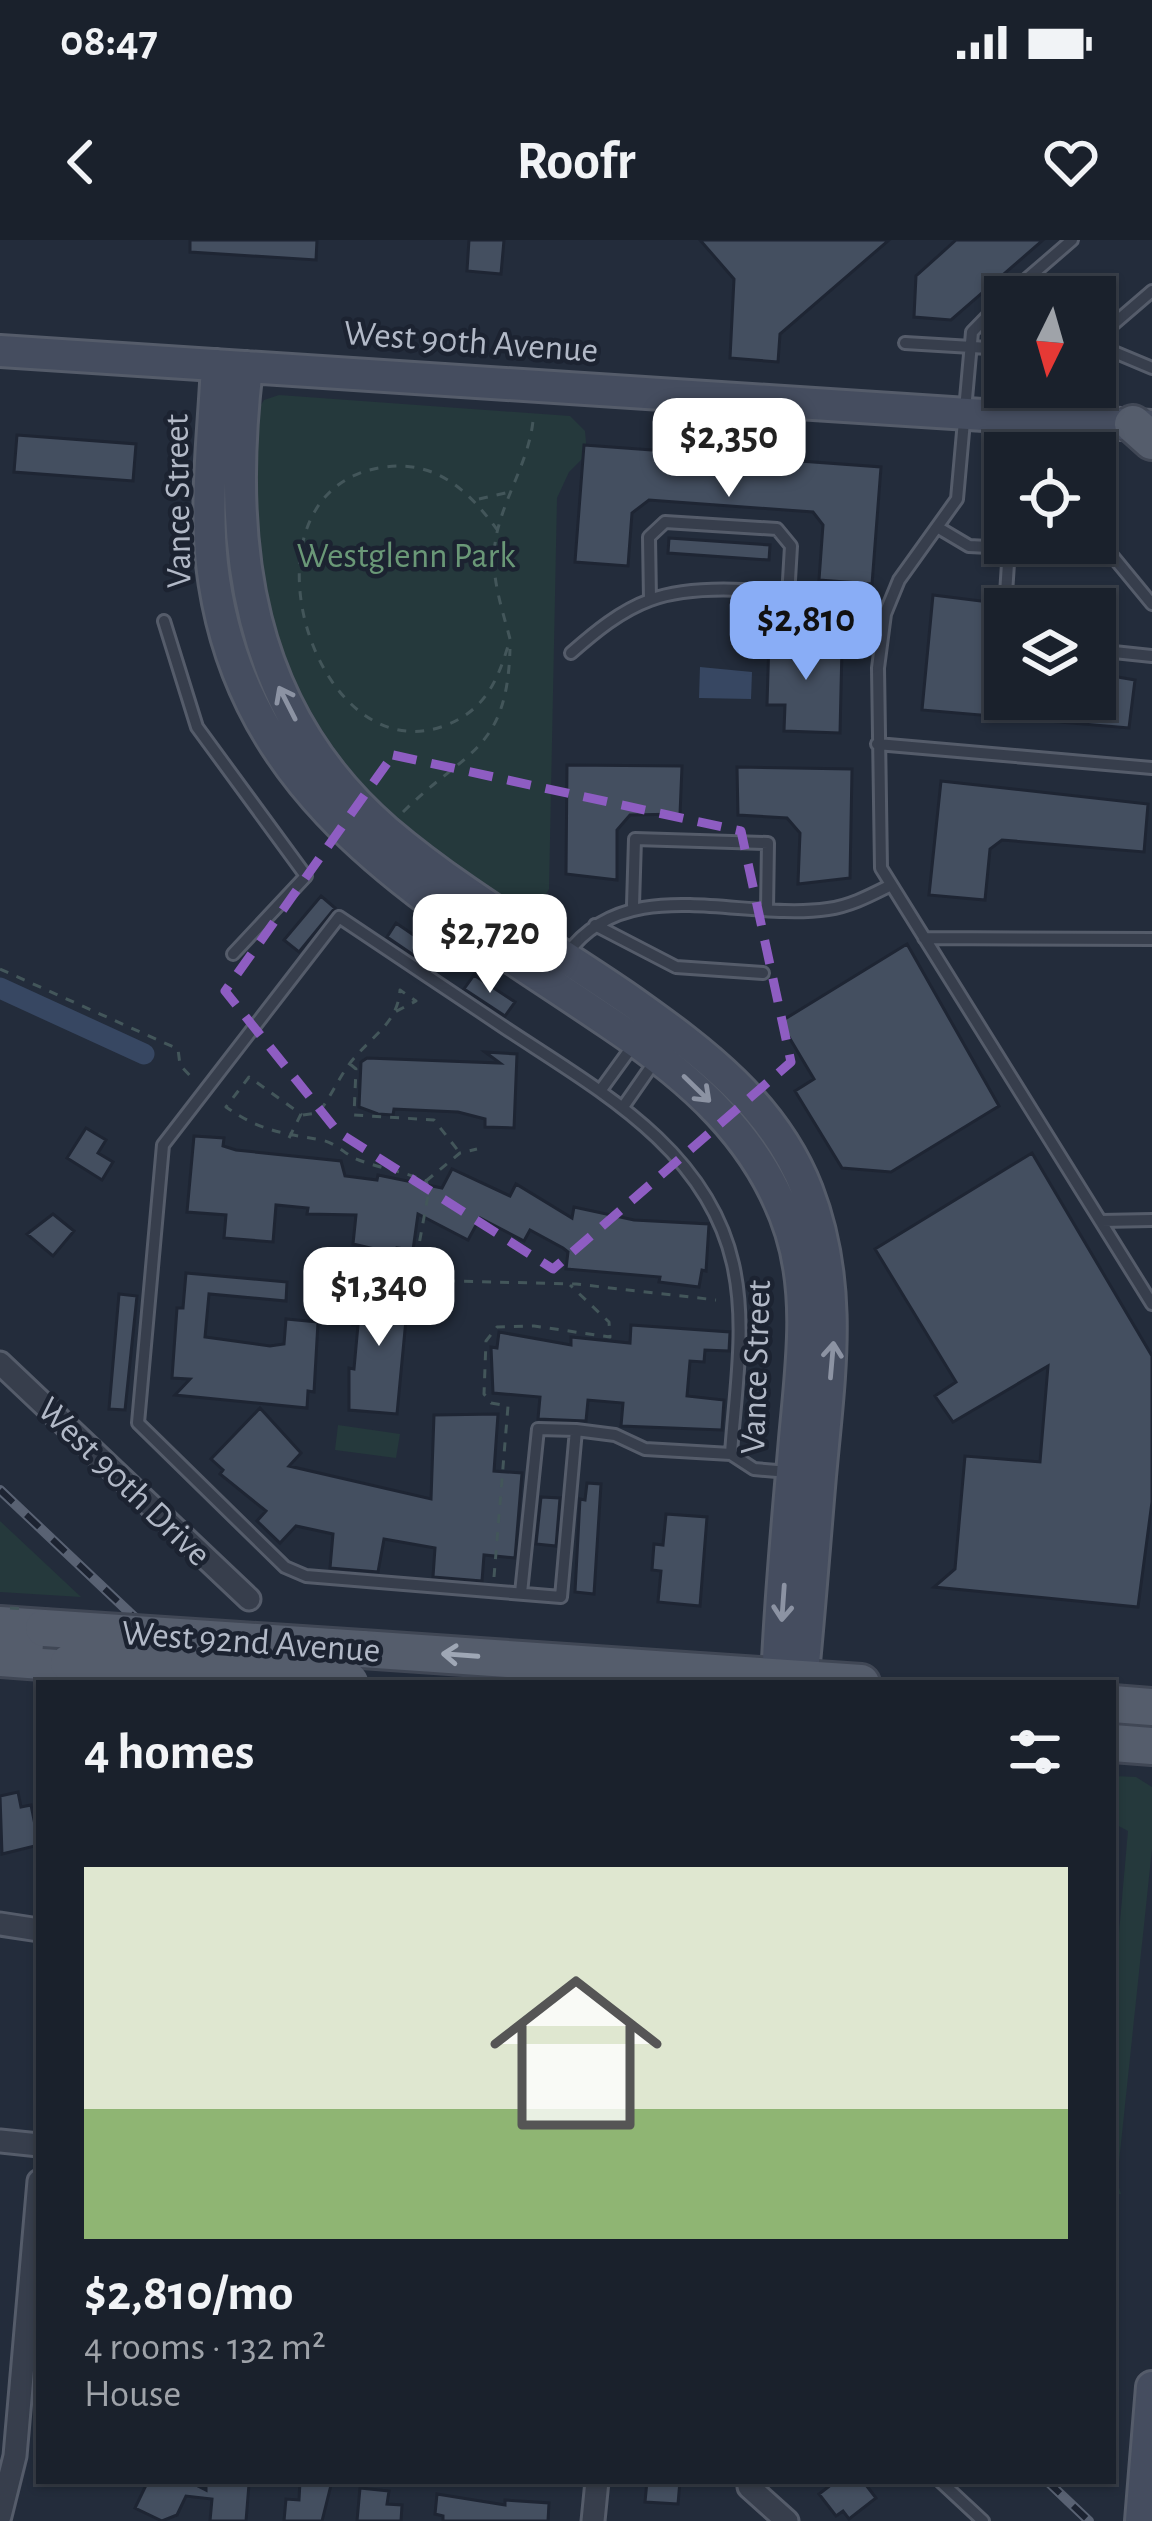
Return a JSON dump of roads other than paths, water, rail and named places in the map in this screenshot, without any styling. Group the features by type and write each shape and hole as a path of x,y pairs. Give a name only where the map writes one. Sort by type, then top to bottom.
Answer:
{"main road":[{"name":"West 92nd Avenue","path":"0,1624 359,1671"},
{"name":"West 92nd Avenue","path":"0,1658 790,1680"},
{"path":"1116,1704 1152,1707"},
{"path":"1116,1743 1152,1746"}],"street":[{"name":"West 90th Avenue","path":"0,351 965,412 1146,431"},
{"name":"Vance Street","path":"232,366 240,537 262,650 284,700 321,760 368,814 445,876 565,956 656,1037 748,1146 792,1236 803,1296 792,1473 790,1680"},
{"name":"Vance Street","path":"232,366 210,512 218,603 241,682 290,770 332,822 381,867 656,1037 716,1063 778,1135 806,1189 829,1269 834,1332 790,1680"},
{"name":"West 90th Drive","path":"0,1363 249,1599"},
{"path":"0,1924 36,1930"},
{"path":"0,2141 36,2145"},
{"path":"0,2516 15,2456 10,2392 36,2203"},
{"path":"1141,2521 1152,2387"},
{"path":"593,2521 597,2484"},
{"path":"749,2487 787,2521"}],"lane":[{"path":"1030,276 1072,240"},
{"path":"1116,323 1152,291"},
{"path":"984,315 976,322 970,347 957,499 899,580 885,614 877,831 889,886 1152,1304"},
{"path":"905,343 984,348"},
{"path":"1116,352 1152,368"},
{"path":"650,599 649,537 665,522 777,530 791,546 788,596"},
{"path":"937,526 969,546 984,547"},
{"path":"1116,560 1152,604"},
{"path":"572,653 595,631 650,599 725,592 788,596 885,614"},
{"path":"164,621 197,728 306,876 233,954"},
{"path":"1116,652 1152,656"},
{"path":"878,744 1152,768"},
{"path":"633,905 635,838 768,843 767,909"},
{"path":"565,956 595,925 633,905 827,909 889,886"},
{"path":"576,1430 561,1597 306,1576 285,1567 138,1424 163,1145 339,917 623,1108 687,1169 721,1222 733,1264 740,1336 731,1454"},
{"path":"595,925 676,967 763,973"},
{"path":"924,938 1152,940"},
{"path":"599,1091 656,1037"},
{"path":"623,1108 656,1037"},
{"path":"1101,1221 1152,1220"},
{"path":"521,1593 538,1429 615,1436 645,1449 731,1454 754,1469 792,1473"},
{"path":"943,2484 982,2521"}],"water":[{"path":"700,667 752,672 751,699 699,698"}],"waterway":[{"path":"0,988 144,1054"}],"railway":[{"path":"0,1490 201,1680"},
{"path":"1050,2484 1089,2521"}],"park label":[{"name":"Westglenn Park","path":"406,556"}]}
